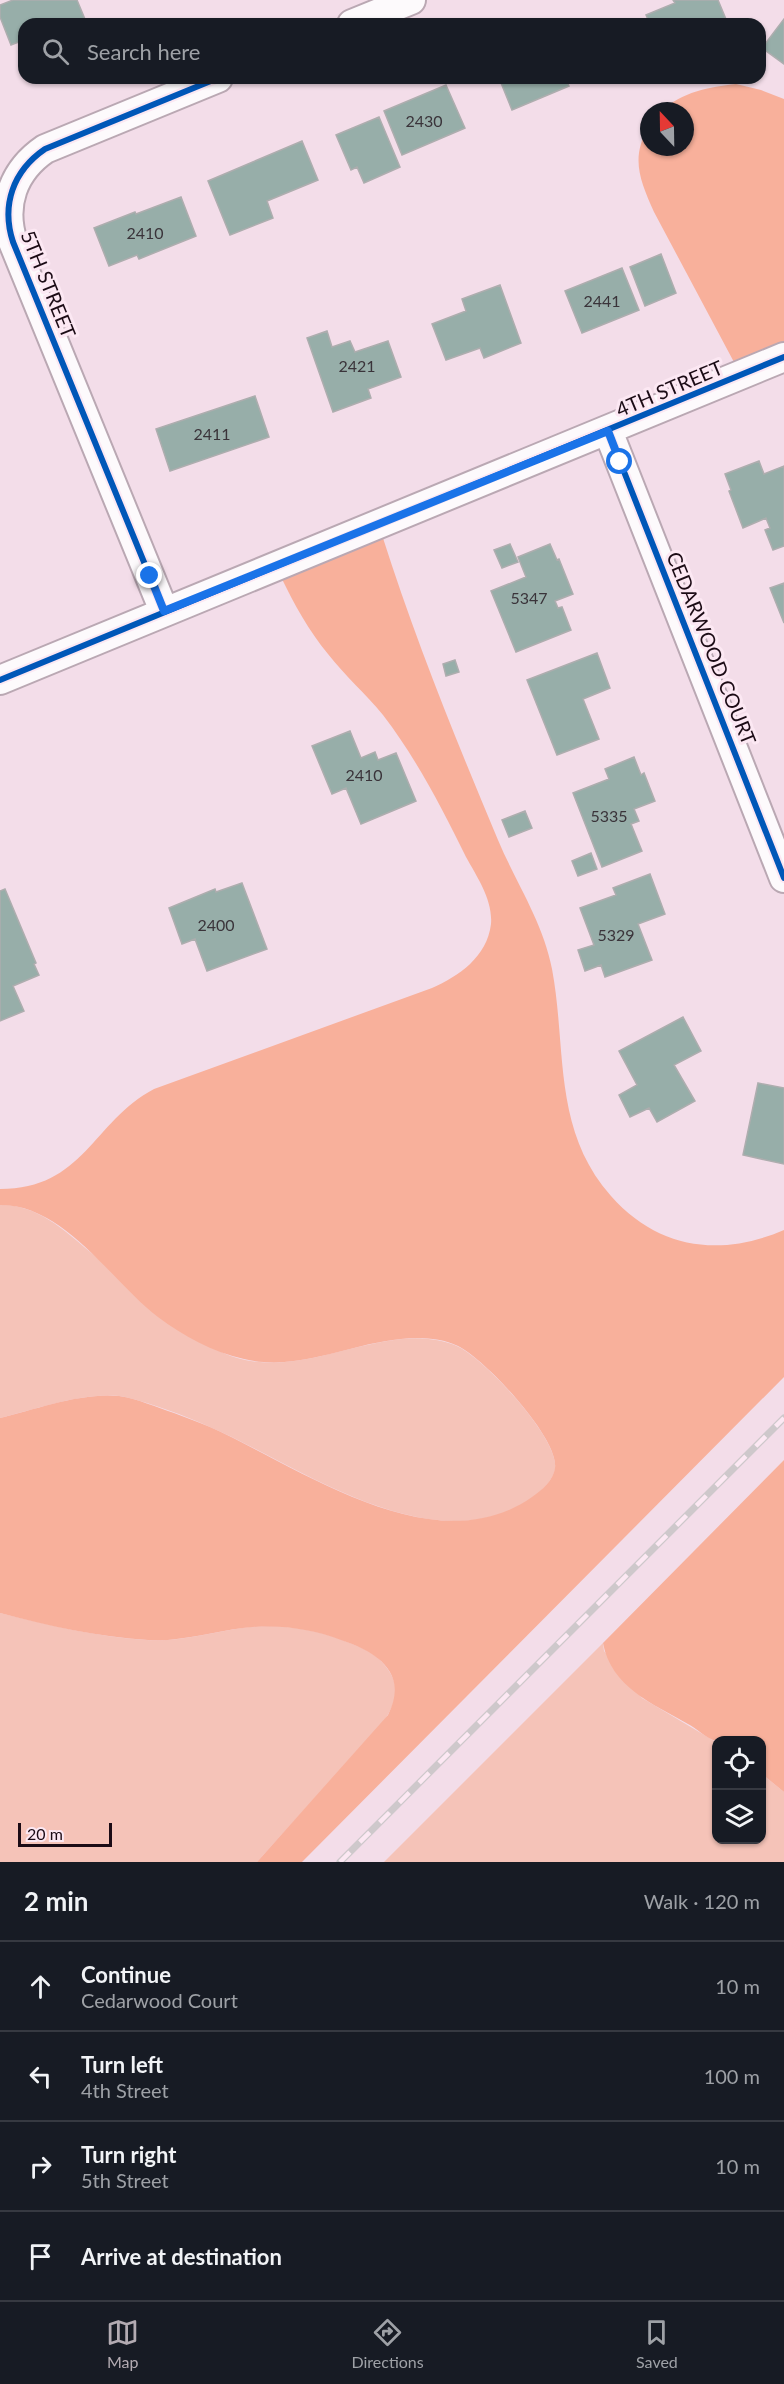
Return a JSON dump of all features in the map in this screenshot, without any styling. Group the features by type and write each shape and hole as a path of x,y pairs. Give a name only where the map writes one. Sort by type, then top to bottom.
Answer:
{"street":[{"path":"367,18 411,0"},
{"name":"5TH STREET","path":"164,611 13,242 8,222 8,202 20,174 30,160 45,148 203,84"},
{"name":"4TH STREET","path":"0,680 784,357"},
{"name":"CEDARWOOD COURT","path":"608,431 784,878"}],"shaded area":[{"path":"736,84 784,99 784,344 735,364 654,212 639,169 640,148 640,156 694,156 694,102 674,102 687,95"},
{"path":"382,535 422,651 452,727 498,840 536,919 548,952 556,999 565,1087 570,1116 579,1144 592,1170 611,1196 649,1228 670,1238 714,1245 737,1244 784,1230 784,1377 302,1862 257,1862 388,1715 395,1693 391,1673 372,1654 352,1644 305,1630 256,1627 184,1638 148,1640 74,1630 0,1613 0,1418 90,1396 126,1397 210,1427 326,1485 368,1503 411,1516 453,1521 494,1515 532,1497 552,1477 555,1468 553,1455 533,1420 502,1382 458,1346 430,1339 401,1339 284,1362 244,1359 221,1352 188,1337 158,1317 86,1248 45,1217 23,1208 0,1205 0,1189 28,1186 51,1178 69,1166 133,1103 154,1089 432,988 452,978 470,964 484,946 491,924 487,898 438,802 407,748 383,715 314,636 281,577"},
{"path":"0,1205 25,1209 48,1219 196,1337 232,1356 245,1360 285,1362 409,1338 438,1340 459,1347 486,1367 534,1421 546,1439 553,1456 555,1469 552,1478 532,1498 493,1516 453,1521 410,1516 368,1503 325,1485 200,1423 158,1406 125,1397 79,1398 0,1418"},
{"path":"784,1460 784,1792 766,1777 766,1736 712,1736 712,1740 705,1736 648,1701 624,1683 608,1658 603,1643"},
{"path":"0,1613 91,1633 147,1640 183,1638 254,1627 279,1626 316,1632 356,1645 376,1656 394,1680 395,1698 379,1727 257,1862 0,1862"},
{"path":"603,1643 604,1651 642,1698 712,1740 712,1844 766,1844 766,1777 784,1792 784,1862 384,1862"}],"building":[{"path":"13,0 77,0 84,18 18,18 18,42 11,45 0,17 0,5"},
{"path":"673,0 718,0 726,18 647,18 646,15 675,3"},
{"path":"784,19 784,64 766,51 766,43"},
{"path":"501,84 568,84 569,86 512,110"},
{"path":"446,85 465,128 402,155 384,111"},
{"path":"379,117 400,167 364,183 357,167 351,170 336,135"},
{"path":"302,141 318,180 267,201 273,218 230,235 208,181"},
{"path":"181,197 196,236 139,259 137,255 109,266 94,228"},
{"path":"661,254 676,293 645,306 630,267"},
{"path":"622,268 639,310 582,333 565,291"},
{"path":"500,285 521,343 484,358 480,348 446,360 432,324 466,311 462,299"},
{"path":"327,331 332,347 350,341 355,352 388,341 401,377 368,389 371,398 333,412 307,338"},
{"path":"255,396 269,437 170,471 156,429"},
{"path":"759,461 764,474 784,466 784,546 773,550 765,530 770,528 766,518 743,528 725,474"},
{"path":"510,544 518,562 502,568 494,550"},
{"path":"550,544 557,560 559,559 573,594 555,601 558,608 562,607 571,630 516,652 491,591 526,577 518,557"},
{"path":"784,583 784,623 770,588"},
{"path":"597,653 610,688 583,699 599,739 557,755 527,680"},
{"path":"455,660 459,672 446,676 443,664"},
{"path":"350,731 361,758 375,752 378,760 396,753 416,801 361,824 346,788 332,794 312,746"},
{"path":"634,757 641,775 644,773 655,801 634,809 639,821 631,824 642,851 602,867 573,793 609,779 605,769"},
{"path":"525,811 532,828 509,837 502,820"},
{"path":"591,853 597,869 578,876 572,861"},
{"path":"650,874 665,914 638,924 652,960 605,977 601,965 585,971 578,950 594,945 580,908 616,895 613,888"},
{"path":"242,883 267,949 207,971 195,939 182,944 169,908 215,889 216,892"},
{"path":"5,889 39,975 13,986 24,1011 0,1021 0,891"},
{"path":"683,1017 701,1051 674,1065 695,1101 657,1122 649,1108 630,1117 619,1095 637,1085 619,1051"},
{"path":"758,1083 784,1088 784,1164 743,1155"}],"railway":[{"path":"340,1862 784,1418"}],"cycle path":[{"path":"164,611 13,242 8,215 12,190 18,178 34,158 45,149 203,84"},
{"path":"0,680 784,357"},
{"path":"608,431 784,878"}],"route":[{"path":"150,576 164,611 608,431 620,462"}]}
